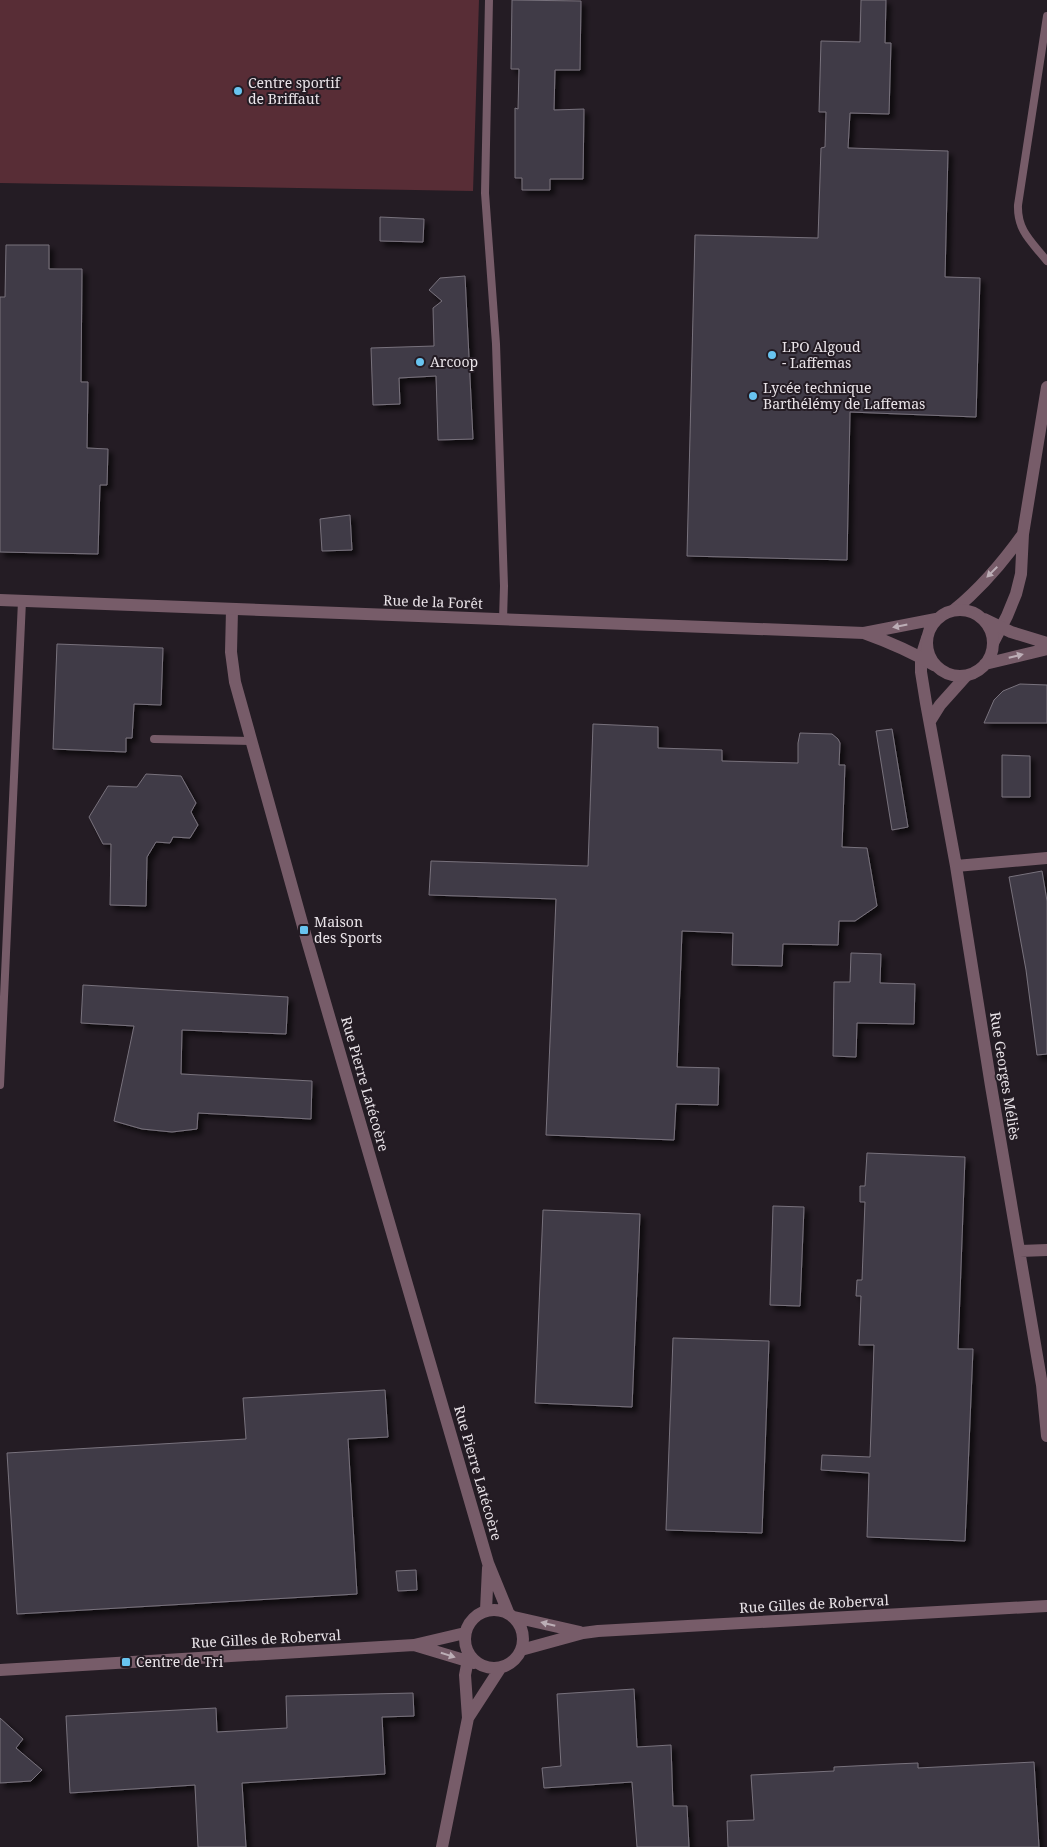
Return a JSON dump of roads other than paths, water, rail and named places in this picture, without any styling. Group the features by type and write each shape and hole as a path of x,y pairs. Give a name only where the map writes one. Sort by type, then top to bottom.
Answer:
{"street":[{"path":"993,643 1002,628 1016,594 1021,574 1023,534 1047,387"},
{"path":"954,610 1003,562 1023,534"},
{"name":"Rue de la Forêt","path":"0,600 864,633 936,619"},
{"name":"Rue Pierre Latécoère","path":"232,610 231,652 235,682 251,741 488,1563 511,1615"},
{"path":"982,618 992,634 993,643 991,655 985,664 976,672 966,676 954,676 936,666 928,653 927,638 930,628 936,619 944,613 954,610 969,611 1002,628 1047,642"},
{"name":"Rue de la Forêt","path":"864,633 921,657 936,666"},
{"name":"Rue Georges Méliès","path":"927,638 921,657 921,672 956,866 990,1086 1020,1251 1042,1385 1047,1436"},
{"path":"985,664 1047,649"},
{"path":"930,721 940,705 966,676"},
{"path":"956,866 1047,858"},
{"path":"1020,1251 1047,1250"},
{"name":"Rue Pierre Latécoère","path":"486,1610 488,1563"},
{"name":"Rue Gilles de Roberval","path":"521,1650 583,1633 1047,1606"},
{"path":"442,1847 468,1718 464,1676 468,1658 465,1633 469,1623 476,1615 486,1610 497,1609 511,1615 519,1624 523,1641 521,1650 510,1663 501,1667 468,1718"},
{"name":"Rue Gilles de Roberval","path":"511,1615 583,1633"},
{"name":"Rue Gilles de Roberval","path":"0,1670 414,1645 465,1633"},
{"name":"Rue Gilles de Roberval","path":"414,1645 468,1658 491,1668 501,1667"}],"lane":[{"path":"489,0 485,194 496,344 504,586 503,620"},
{"path":"1047,16 1018,205 1018,218 1022,230 1047,261"},
{"path":"0,1085 22,601"},
{"path":"154,739 251,741"}],"place":[{"name":"Centre sportif de Briffaut","path":"238,91"},
{"name":"LPO Algoud - Laffemas","path":"772,355"},
{"name":"Arcoop","path":"420,362"},
{"name":"Lycée technique Barthélémy de Laffemas","path":"753,396"},
{"name":"Maison des Sports","path":"304,930"},
{"name":"Centre de Tri","path":"126,1662"}]}
